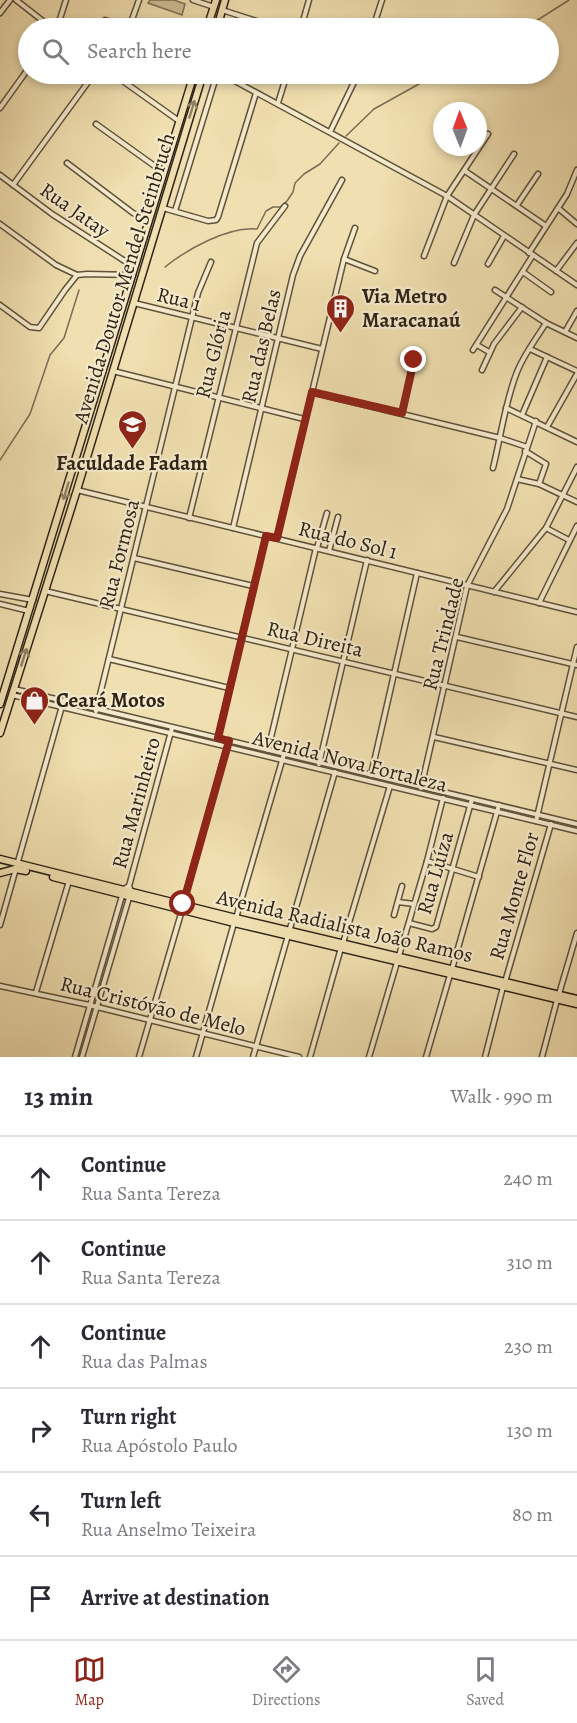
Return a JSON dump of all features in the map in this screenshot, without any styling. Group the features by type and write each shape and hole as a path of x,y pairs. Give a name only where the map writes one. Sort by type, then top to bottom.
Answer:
{"main road":[{"path":"220,18 225,0"},
{"path":"210,18 215,3"},
{"name":"Avenida Doutor Mendel Steinbruch","path":"0,704 191,84"},
{"name":"Avenida Doutor Mendel Steinbruch","path":"0,733 200,84"},
{"name":"Avenida Radialista João Ramos","path":"0,859 16,867 69,881 127,892"},
{"name":"Avenida Radialista João Ramos","path":"0,873 16,867 127,892 235,921 558,997 577,1004"},
{"name":"Avenida Radialista João Ramos","path":"558,997 577,999"}],"street":[{"path":"0,13 10,0"},
{"path":"16,0 39,18"},
{"path":"60,18 66,0"},
{"path":"133,18 139,0"},
{"path":"193,0 215,3"},
{"path":"304,18 309,0"},
{"path":"376,18 382,0"},
{"path":"222,10 247,18"},
{"path":"0,108 18,83"},
{"path":"13,185 87,84"},
{"path":"127,84 179,121"},
{"path":"175,212 214,84"},
{"path":"240,84 447,196 577,285"},
{"path":"278,104 284,84"},
{"path":"330,132 353,84"},
{"path":"162,208 212,221 218,217 256,93"},
{"path":"96,124 163,172"},
{"path":"424,256 447,196 488,134"},
{"path":"454,263 474,215 514,154"},
{"path":"67,163 133,213 149,221"},
{"path":"473,350 523,272 546,226 567,194 577,170"},
{"path":"465,171 546,226"},
{"path":"517,205 538,174"},
{"name":"Rua Jatay","path":"0,175 52,214 125,263 135,267"},
{"name":"Rua das Belas","path":"233,528 296,265 342,180"},
{"name":"Rua Glória","path":"189,518 257,243 285,206"},
{"path":"558,208 577,224"},
{"path":"0,224 56,265 77,275 133,275"},
{"path":"277,538 344,259 355,228"},
{"path":"488,264 504,237"},
{"path":"556,271 577,243"},
{"path":"344,259 375,271"},
{"name":"Rua Formosa","path":"96,712 174,387 201,283 211,262"},
{"path":"523,272 551,292"},
{"path":"0,305 30,327 39,328 77,275"},
{"path":"495,290 546,323 577,338"},
{"name":"Rua 1","path":"134,303 322,349"},
{"path":"482,370 489,352 522,307"},
{"path":"565,332 577,311"},
{"path":"493,468 506,408 517,373 546,323"},
{"path":"477,345 489,352"},
{"path":"530,349 577,373 547,427"},
{"path":"522,415 547,357"},
{"path":"402,413 414,360"},
{"path":"113,371 304,419"},
{"path":"312,392 500,438 526,449 546,464 538,483"},
{"path":"506,408 576,440"},
{"name":"Rua Trindade","path":"420,793 467,586 507,509 536,421"},
{"path":"494,592 546,528 577,467"},
{"path":"517,479 538,483 577,502"},
{"name":"Rua do Sol 1","path":"76,490 577,612"},
{"path":"268,750 327,513"},
{"path":"329,551 338,517"},
{"path":"539,603 577,526"},
{"path":"546,528 570,540"},
{"path":"218,738 266,536"},
{"path":"134,558 253,586"},
{"path":"318,768 367,560"},
{"path":"370,775 417,573"},
{"name":"Rua Direita","path":"45,591 577,717"},
{"path":"0,594 33,600"},
{"path":"0,604 30,611"},
{"path":"457,637 575,664"},
{"path":"536,821 575,664 577,647"},
{"path":"109,659 229,688"},
{"name":"Avenida Nova Fortaleza","path":"13,692 218,738 577,824"},
{"path":"0,925 63,705"},
{"name":"Avenida Nova Fortaleza","path":"96,712 171,734 577,831"},
{"name":"Rua Marinheiro","path":"127,892 172,728"},
{"path":"434,737 577,770"},
{"path":"139,1057 229,741"},
{"path":"196,1057 284,754"},
{"path":"253,1057 337,766"},
{"path":"310,1057 391,780"},
{"path":"369,1057 427,861 443,798"},
{"name":"Rua Luíza","path":"409,922 434,929 472,799"},
{"path":"426,1057 499,805"},
{"name":"Rua Monte Flor","path":"485,1057 552,818"},
{"path":"427,861 479,877"},
{"path":"36,992 69,881"},
{"path":"394,915 402,886"},
{"path":"75,1057 115,919 127,892"},
{"path":"82,1057 122,921 127,892"},
{"path":"398,902 414,904"},
{"path":"115,919 122,921"},
{"path":"542,1057 577,933"},
{"path":"101,966 107,967"},
{"name":"Rua Cristóvão de Melo","path":"0,986 96,1006 298,1057"},
{"path":"77,1048 84,1050"}],"shaded area":[{"path":"150,0 174,0 185,4 182,15 148,3"}],"waterway":[{"path":"541,18 569,0"},
{"path":"346,136 374,109 419,84"},
{"path":"165,267 208,240 233,231 257,229 266,211 273,207 280,207 287,201 293,192 295,183 320,164 339,143"},
{"path":"0,460 30,414 50,355 64,338 79,290"}],"place":[{"name":"Via Metro Maracanaú","path":"341,334"},
{"name":"Faculdade Fadam","path":"132,450"},
{"name":"Ceará Motos","path":"35,726"}],"route":[{"path":"183,904 229,741 218,738 266,536 277,538 312,392 402,413 414,360"}]}
